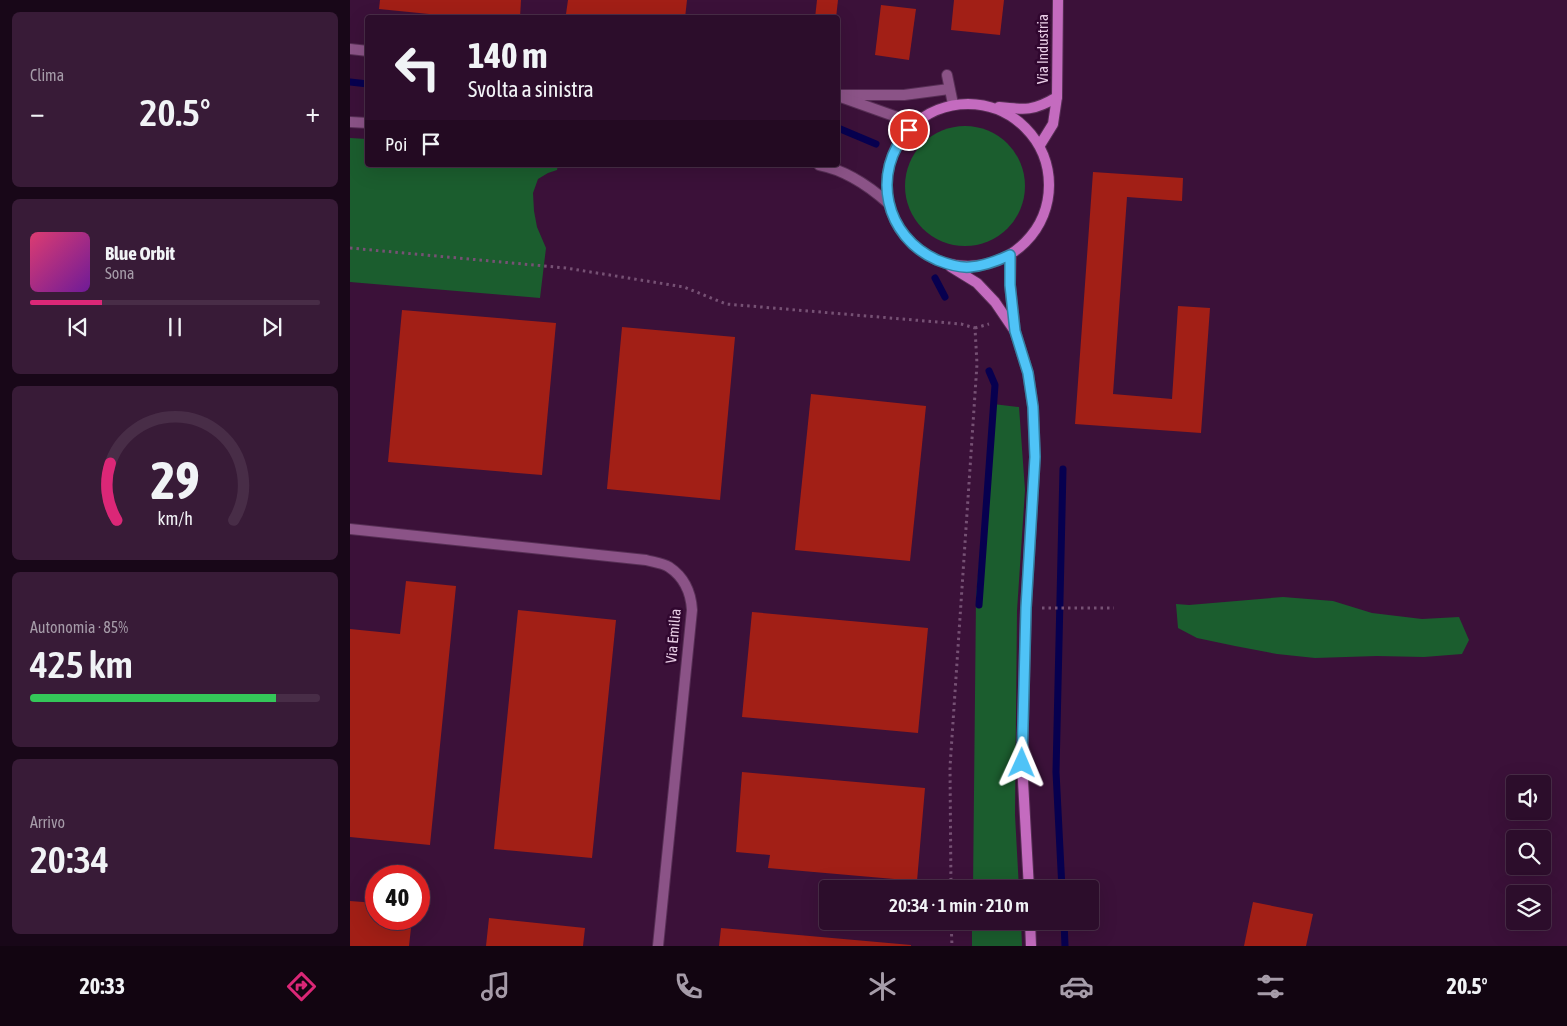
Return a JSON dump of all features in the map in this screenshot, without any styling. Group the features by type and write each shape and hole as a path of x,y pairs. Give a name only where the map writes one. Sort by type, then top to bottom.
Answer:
{"street":[{"name":"Via Industria","path":"1040,145 1053,124 1057,98 1058,0"},
{"path":"350,49 365,50"},
{"path":"948,75 953,104"},
{"path":"840,95 904,95 949,88"},
{"path":"840,96 916,122"},
{"name":"Via Industria","path":"993,107 1023,110 1042,106 1057,98"},
{"path":"947,264 969,267 990,264 1010,255 1028,241 1040,223 1048,202 1049,173 1040,145 1020,121 993,107 973,103 953,104 933,111 916,122 901,138 891,159 886,181 888,203 896,224 909,242 926,255 947,264 977,283 995,302 1015,331"},
{"path":"350,122 365,123"},
{"path":"829,167 870,187 888,203"},
{"path":"1010,255 1010,285 1015,331 1029,382 1033,407 1035,457 1026,608 1022,763 1028,880"},
{"name":"Via Emilia","path":"350,529 646,560 668,566 685,582 691,598 692,610 658,946"},
{"path":"1031,930 1032,946"}],"path":[{"path":"350,248 566,268 684,287 726,304 961,324 975,328 977,364 950,767 951,880"},
{"path":"1048,608 1114,608"},
{"path":"951,930 952,946"}],"green space":[{"path":"965,126 988,131 998,136 1007,144 1015,153 1020,163 1025,186 1020,209 1015,219 1007,228 998,236 988,241 965,246 942,241 932,236 923,228 915,219 910,209 905,186 910,163 915,153 923,144 932,136 942,131"},
{"path":"350,138 365,139 365,167 558,167 557,170 538,179 533,193 537,227 546,248 540,298 350,282"},
{"path":"993,404 1019,407 1025,490 1017,611 1015,815 1019,880 973,880 976,598"},
{"path":"1283,597 1333,601 1372,613 1422,619 1459,617 1469,640 1462,654 1424,657 1315,658 1277,654 1197,638 1178,628 1176,604 1189,605"},
{"path":"972,930 1021,930 1022,946 972,946"}],"building":[{"path":"380,0 521,0 520,15 439,15 379,9"},
{"path":"568,0 687,0 685,15 566,14"},
{"path":"817,0 838,0 836,15 815,15"},
{"path":"954,0 1004,0 1000,35 951,30"},
{"path":"881,5 916,9 909,60 875,55"},
{"path":"1093,172 1183,178 1182,201 1127,197 1113,394 1172,399 1178,306 1210,308 1201,433 1075,424"},
{"path":"402,310 556,323 542,475 388,462"},
{"path":"622,327 735,337 720,500 607,489"},
{"path":"811,394 926,406 910,561 795,550"},
{"path":"406,581 456,586 430,845 350,837 350,629 400,634"},
{"path":"518,610 616,620 592,858 494,849"},
{"path":"752,612 928,628 918,733 742,717"},
{"path":"742,772 925,788 917,880 768,868 770,855 736,852"},
{"path":"350,901 365,902 365,930 411,930 409,946 350,946"},
{"path":"1253,902 1313,914 1306,946 1244,946"},
{"path":"489,918 585,928 583,946 486,946"},
{"path":"721,928 911,945 911,946 719,946"}],"waterway":[{"path":"350,82 365,84"},
{"path":"840,129 876,144"},
{"path":"935,278 945,297"},
{"path":"979,605 995,385 989,371"},
{"path":"1062,880 1056,772 1063,469"},
{"path":"1064,930 1065,946"}],"route":[{"path":"909,130 901,138 891,159 886,181 888,203 892,214 896,224 909,242 926,255 947,264 969,267 990,264 1010,255 1010,285 1015,331 1028,373 1033,407 1035,457 1026,608 1022,763"}]}
